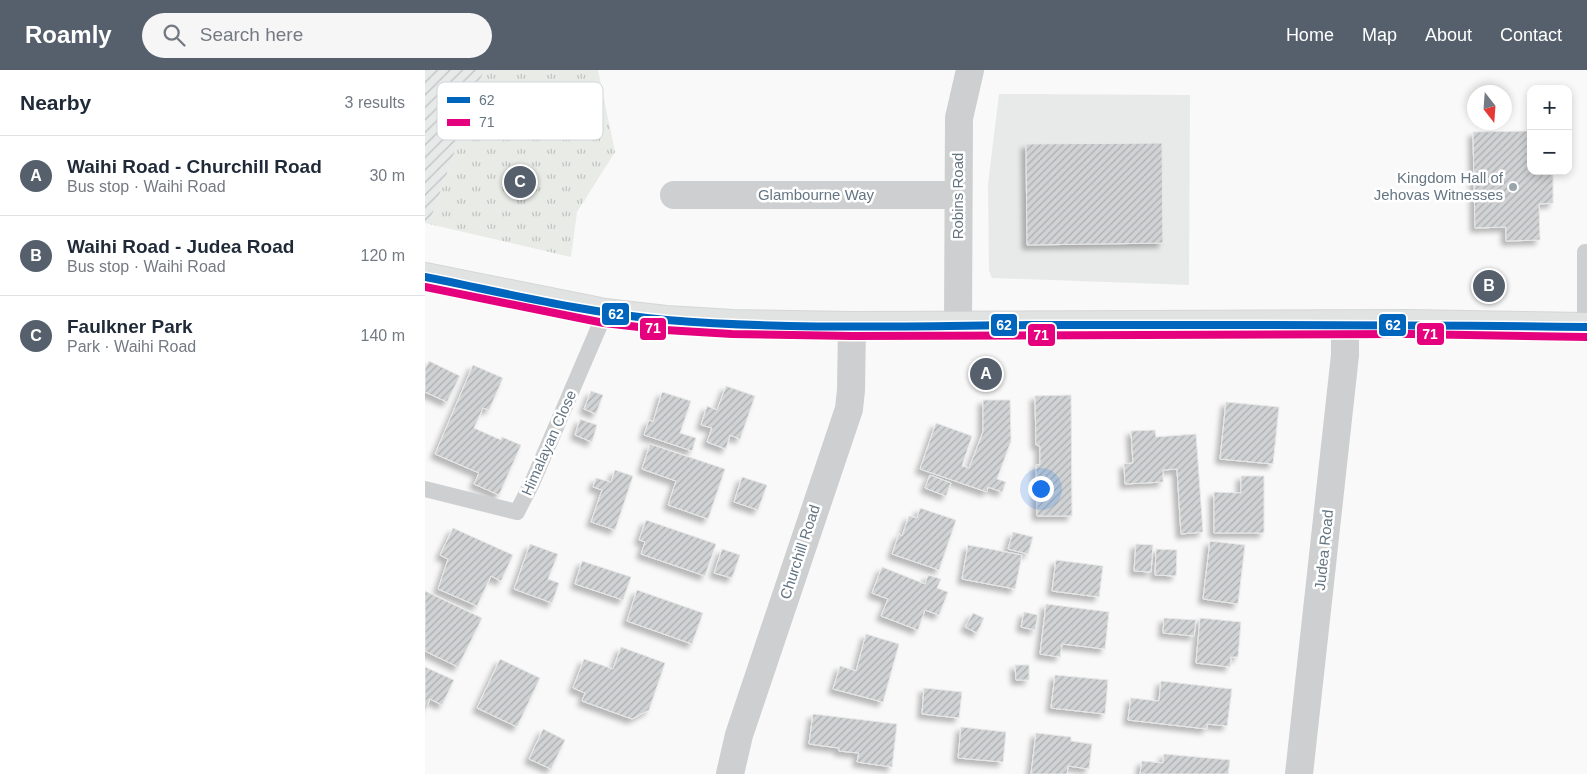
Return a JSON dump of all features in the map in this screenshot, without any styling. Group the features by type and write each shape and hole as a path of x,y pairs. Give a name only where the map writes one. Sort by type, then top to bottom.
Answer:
{"main road":[{"path":"425,278 605,313 666,320 852,326 958,324 1586,327"}],"street":[{"name":"Robins Road","path":"958,324 959,118 970,70"},
{"name":"Glambourne Way","path":"674,195 958,195"},
{"name":"Judea Road","path":"1299,774 1345,355 1345,325"},
{"name":"Churchill Road","path":"730,774 739,735 849,409 852,326"}],"lane":[{"path":"1585,252 1586,327"},
{"name":"Himalayan Close","path":"425,489 517,512 532,483 605,313"}],"shaded area":[{"path":"425,70 484,70 480,82 437,82 437,140 459,140 429,224 425,223"},
{"path":"999,94 1190,95 1189,285 992,278 989,271 988,184"}],"green space":[{"path":"484,70 598,70 600,82 480,82"},
{"path":"603,94 615,152 577,212 571,257 429,224 459,140 603,140"}],"building":[{"name":"Kingdom Hall of Jehovas Witnesses","path":"1527,131 1527,175 1553,175 1553,203 1539,204 1540,240 1506,241 1506,227 1475,228 1473,132"},
{"path":"1162,143 1163,243 1027,245 1026,144"},
{"path":"429,361 460,376 447,402 425,392 425,369"},
{"path":"473,365 503,378 489,410 483,408 474,428 501,440 502,437 521,445 499,495 474,484 479,473 435,454"},
{"path":"726,386 755,396 740,439 730,435 726,449 707,442 712,428 701,425 707,406 717,410"},
{"path":"591,391 603,395 596,414 584,409"},
{"path":"662,392 691,401 680,433 696,438 692,451 644,435 649,420 653,422"},
{"path":"1071,395 1072,516 1037,516 1036,465 1040,465 1040,446 1036,445 1035,396"},
{"path":"983,400 1010,400 1011,441 997,479 1006,482 1002,492 988,487 987,492 920,469 936,423 972,436 962,466 969,468 983,432"},
{"path":"1226,402 1279,407 1273,464 1220,459"},
{"path":"580,419 597,425 592,442 575,435"},
{"path":"1155,430 1156,437 1196,434 1203,532 1181,534 1177,469 1163,470 1163,482 1125,484 1124,464 1133,463 1131,431"},
{"path":"650,444 725,469 708,519 668,505 676,481 642,469"},
{"path":"615,470 633,476 615,530 591,522 602,490 593,487 596,478 611,482"},
{"path":"930,475 951,483 946,496 925,488"},
{"path":"1241,476 1264,476 1264,533 1214,533 1214,492 1241,493"},
{"path":"742,477 767,485 758,510 734,502"},
{"path":"920,508 956,520 939,570 892,554 899,534 902,536 909,516 917,518"},
{"path":"646,520 716,544 705,576 641,554 645,542 639,540"},
{"path":"453,528 513,555 501,581 491,576 477,606 438,589 448,559 440,555"},
{"path":"1013,532 1033,537 1028,554 1008,549"},
{"path":"1210,541 1245,545 1238,604 1203,599"},
{"path":"530,544 558,554 548,579 559,583 552,603 514,589"},
{"path":"1136,544 1153,545 1151,572 1134,571"},
{"path":"968,545 1022,555 1015,589 962,579"},
{"path":"722,549 740,555 732,578 714,573"},
{"path":"1156,549 1177,550 1176,576 1155,575"},
{"path":"1056,560 1103,566 1099,597 1052,591"},
{"path":"582,561 631,577 623,600 575,584"},
{"path":"882,567 925,584 928,575 941,579 937,588 948,592 939,615 925,610 918,630 881,616 888,599 872,593"},
{"path":"637,590 703,613 692,644 627,621"},
{"path":"425,591 482,618 458,667 425,651"},
{"path":"1046,604 1109,612 1105,649 1062,644 1060,657 1040,654"},
{"path":"1024,612 1038,615 1035,630 1021,627"},
{"path":"973,613 984,618 977,633 965,627"},
{"path":"1164,618 1196,620 1194,636 1163,633"},
{"path":"1200,618 1241,622 1238,657 1231,657 1230,667 1196,663"},
{"path":"866,634 899,644 883,702 833,689 840,666 856,671"},
{"path":"621,647 665,663 649,710 632,719 582,701 585,693 573,688 584,659 613,669"},
{"path":"500,659 540,678 517,727 477,708"},
{"path":"1015,665 1029,665 1029,680 1016,680"},
{"path":"425,667 454,680 442,705 430,699 425,711"},
{"path":"1055,675 1108,680 1105,714 1051,708"},
{"path":"1161,681 1232,689 1227,726 1207,724 1207,729 1128,720 1131,698 1159,701"},
{"path":"924,688 962,692 959,718 922,714"},
{"path":"813,714 897,724 892,767 857,762 859,753 839,751 839,748 809,744"},
{"path":"961,727 1006,732 1003,762 958,758"},
{"path":"543,729 565,740 551,769 529,759"},
{"path":"1036,733 1071,737 1071,741 1092,744 1089,769 1068,766 1067,774 1031,774"},
{"path":"1164,754 1230,760 1228,774 1140,774 1142,761 1163,763"}],"transit line":[{"name":"62","path":"425,277 606,313 667,320 758,325 849,327 1030,325 1448,325 1587,327"},
{"name":"71","path":"425,287 604,323 665,330 732,334 852,336 1408,334 1587,337"}],"place":[{"name":"Faulkner Park","path":"520,182"},
{"name":"Kingdom Hall of Jehovas Witnesses","path":"1513,187"},
{"name":"Waihi Road - Judea Road","path":"1489,286"},
{"name":"Waihi Road - Churchill Road","path":"986,374"}]}
